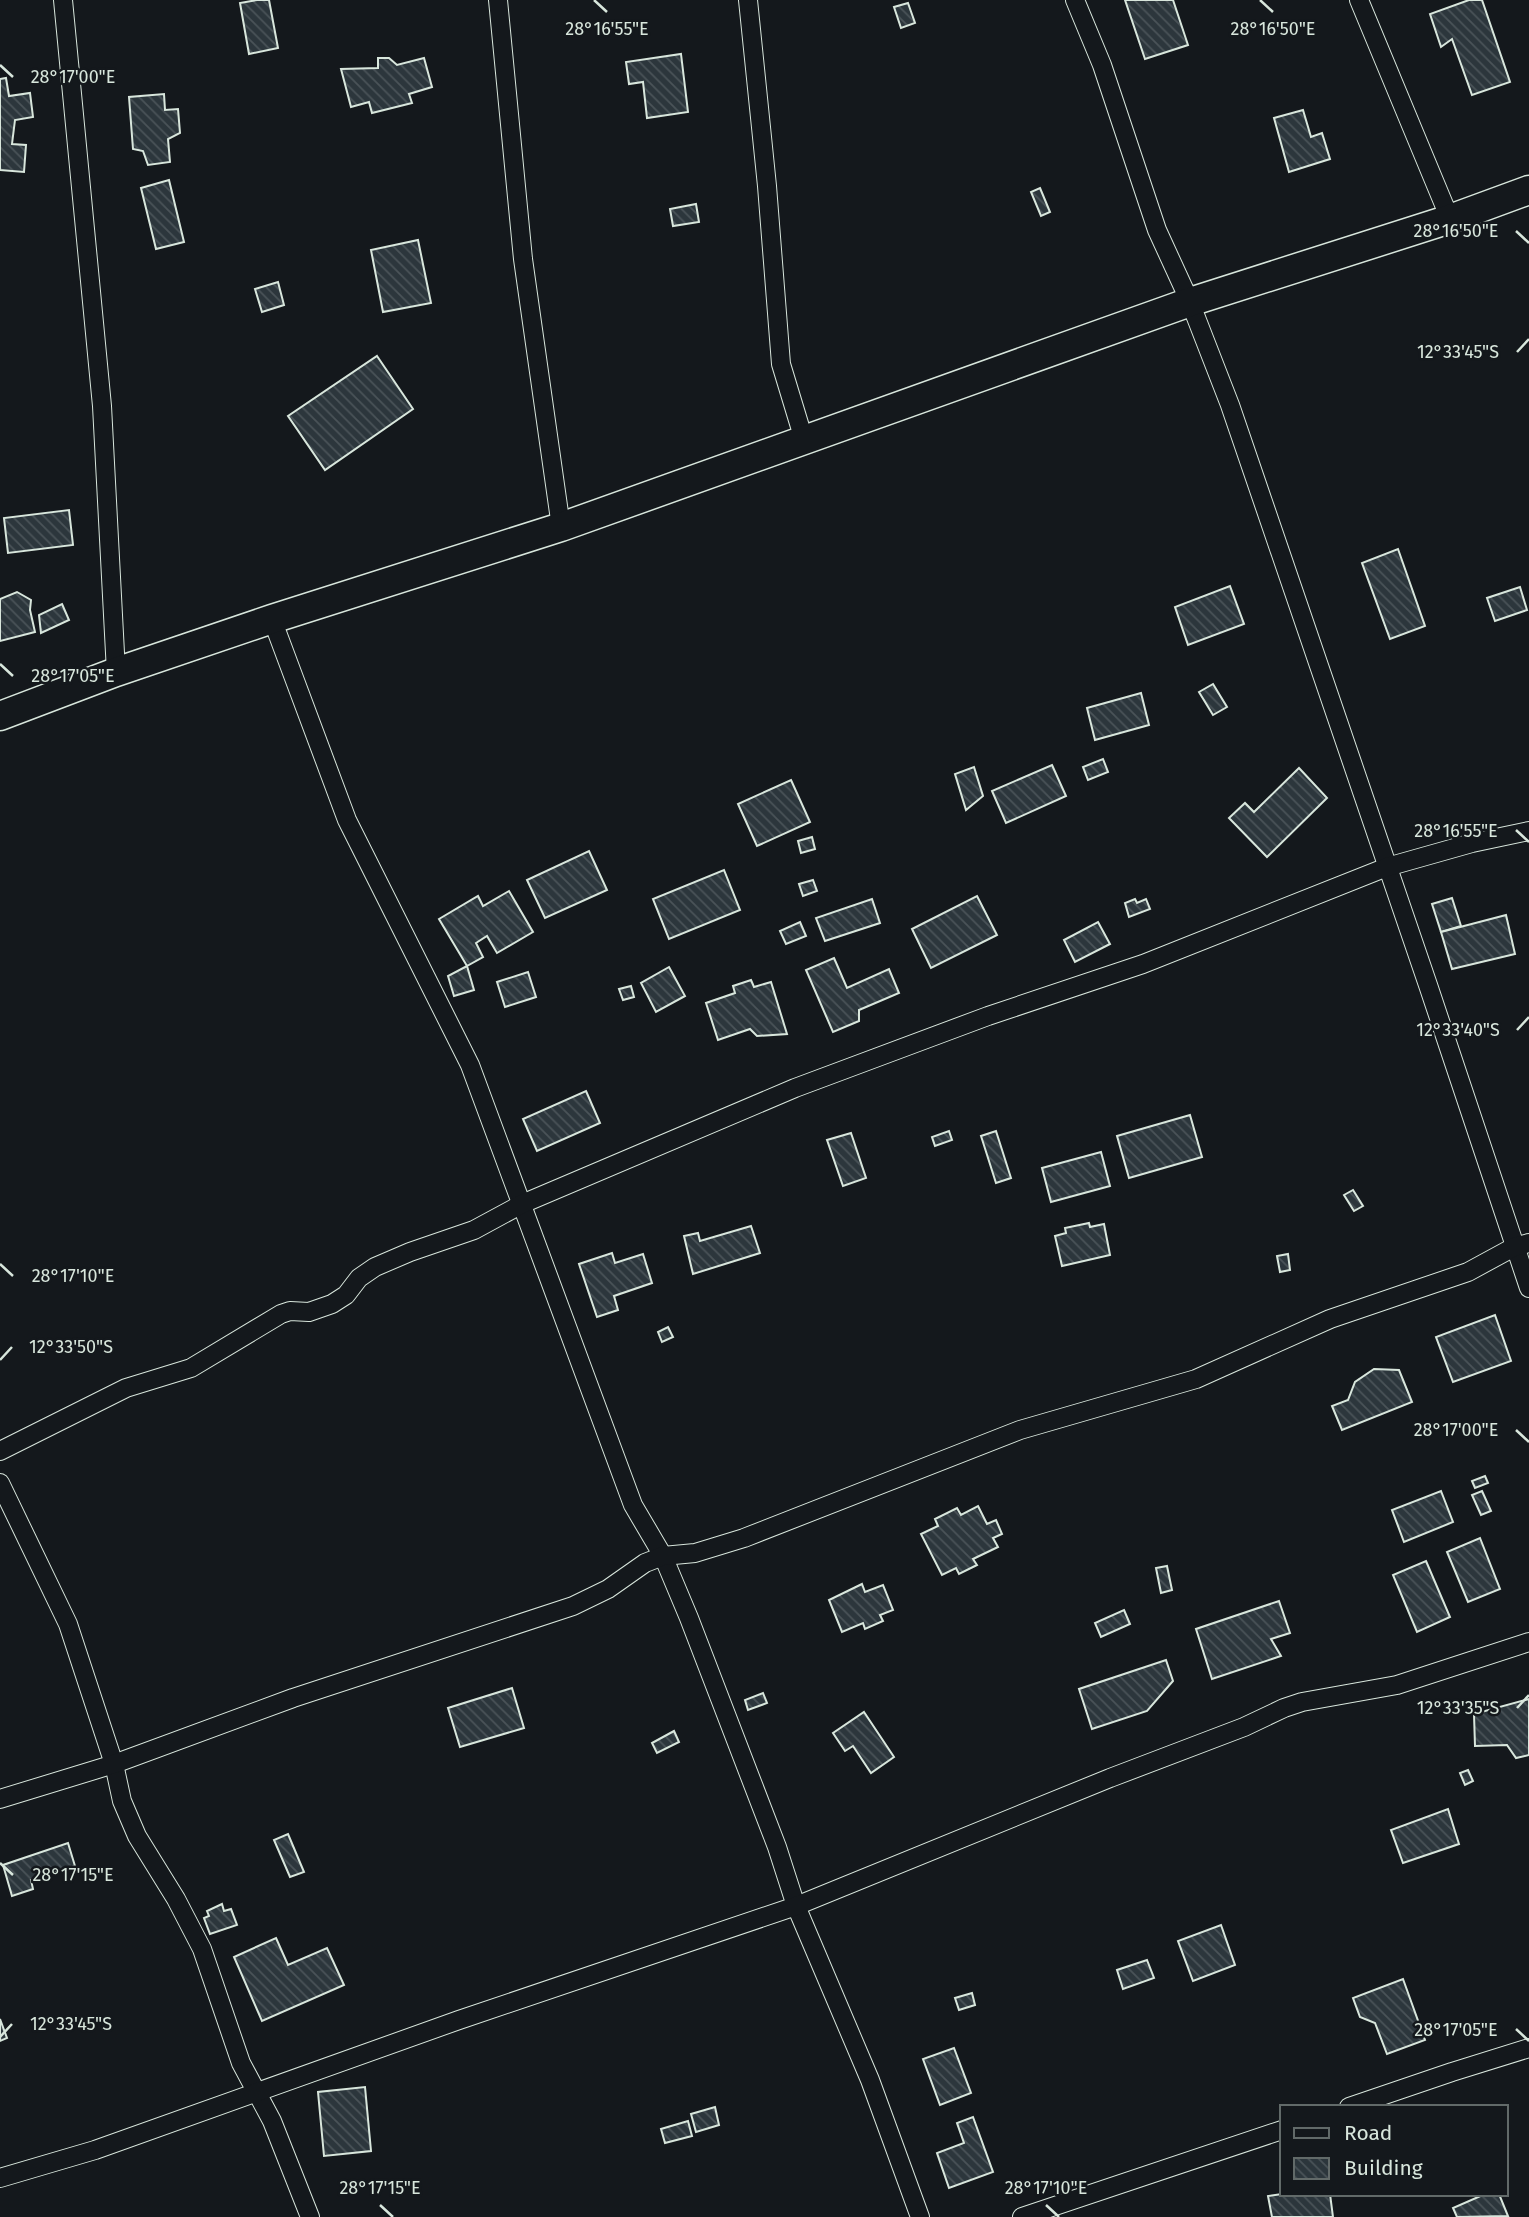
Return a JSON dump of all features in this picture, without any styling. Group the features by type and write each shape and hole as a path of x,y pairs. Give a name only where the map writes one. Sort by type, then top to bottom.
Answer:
{"main road":[{"path":"0,716 116,672 272,619 561,527 1190,302 1450,219 1529,190"}],"street":[{"path":"63,0 102,407 116,672"},
{"path":"498,0 523,259 561,527"},
{"path":"748,0 767,186 781,364 804,440"},
{"path":"1075,0 1102,65 1157,230 1190,302 1230,405 1387,867 1521,1245 1529,1289"},
{"path":"1359,0 1450,219"},
{"path":"272,619 347,820 470,1065 633,1505 663,1556 777,1847 796,1906 870,2080 920,2217"},
{"path":"0,1451 126,1388 191,1368 281,1314 290,1311 309,1312 332,1304 346,1295 359,1279 375,1267 474,1230 522,1204 795,1088 988,1016 1143,964 1387,867 1529,831"},
{"path":"0,1799 114,1764 293,1698 573,1606 608,1590 645,1563 663,1556 695,1553 744,1538 1020,1430 1196,1379 1330,1319 1468,1272 1521,1245"},
{"path":"0,1483 68,1624 114,1764 122,1801 137,1836 176,1899 202,1949 241,2063 289,2159 310,2217"},
{"path":"0,2178 95,2150 459,2020 796,1906 1110,1778 1244,1727 1284,1708 1302,1702 1397,1685 1529,1642"},
{"path":"1355,2105 1529,2048"},
{"path":"1022,2217 1280,2131"}],"building":[{"path":"269,0 278,48 249,54 240,3"},
{"path":"1125,0 1173,0 1188,45 1145,59"},
{"path":"1469,0 1482,0 1510,82 1472,95 1452,39 1441,47 1430,14"},
{"path":"908,3 915,23 901,28 894,7"},
{"path":"681,54 688,112 647,118 643,82 629,84 626,62"},
{"path":"378,58 389,58 397,65 424,58 432,87 409,94 412,103 372,113 369,102 351,107 341,69 378,68"},
{"path":"6,78 9,96 30,93 33,117 15,120 12,144 26,145 24,172 0,170 0,79"},
{"path":"164,94 165,110 178,109 180,133 168,139 170,162 148,165 143,151 133,149 129,97"},
{"path":"1303,110 1311,137 1322,133 1330,159 1289,172 1274,118"},
{"path":"169,180 184,242 156,249 141,188"},
{"path":"1040,188 1050,212 1041,216 1031,192"},
{"path":"696,204 699,222 673,226 670,209"},
{"path":"418,240 431,303 383,312 371,250"},
{"path":"278,282 284,305 262,312 255,289"},
{"path":"377,356 413,409 325,470 288,416"},
{"path":"69,510 73,545 8,553 4,518"},
{"path":"1398,549 1425,626 1390,639 1362,563"},
{"path":"1230,586 1244,624 1188,645 1175,607"},
{"path":"1520,587 1527,610 1495,621 1487,598"},
{"path":"17,592 31,600 30,610 35,632 0,641 0,599"},
{"path":"62,604 69,620 41,633 39,615"},
{"path":"1213,684 1227,707 1213,715 1199,692"},
{"path":"1141,693 1149,725 1095,740 1087,708"},
{"path":"1103,759 1108,772 1088,780 1083,767"},
{"path":"1052,765 1066,796 1006,823 992,791"},
{"path":"974,767 983,796 966,810 955,774"},
{"path":"1299,768 1327,798 1267,857 1229,818 1245,803 1254,812"},
{"path":"791,780 810,822 757,846 738,804"},
{"path":"812,837 815,849 801,853 798,841"},
{"path":"589,851 607,890 545,918 527,880"},
{"path":"724,870 740,910 669,939 653,899"},
{"path":"813,880 817,891 803,896 799,884"},
{"path":"509,891 533,932 497,953 487,936 476,943 483,957 467,966 439,919 478,896 483,906"},
{"path":"977,896 997,935 931,968 912,929"},
{"path":"1452,898 1461,926 1441,932 1432,904"},
{"path":"872,899 880,923 825,941 816,918"},
{"path":"1135,899 1137,903 1146,899 1150,909 1129,917 1125,903"},
{"path":"1506,915 1515,954 1452,969 1441,932"},
{"path":"800,922 806,936 786,944 780,931"},
{"path":"1098,922 1110,944 1075,962 1064,940"},
{"path":"834,958 847,988 889,969 899,993 859,1010 859,1021 833,1032 806,970"},
{"path":"467,966 474,990 454,996 448,976"},
{"path":"669,967 685,996 656,1012 641,983"},
{"path":"528,972 536,997 505,1007 497,982"},
{"path":"751,980 754,987 771,982 787,1034 757,1036 750,1029 718,1040 706,1003 735,993 733,986"},
{"path":"631,986 634,997 623,1000 619,989"},
{"path":"586,1091 600,1123 537,1151 523,1119"},
{"path":"1190,1115 1202,1157 1129,1178 1117,1136"},
{"path":"949,1131 952,1140 935,1146 932,1137"},
{"path":"996,1131 1011,1178 996,1183 981,1136"},
{"path":"851,1133 866,1178 843,1186 827,1140"},
{"path":"1101,1152 1110,1186 1051,1202 1042,1168"},
{"path":"1353,1190 1363,1206 1354,1211 1344,1195"},
{"path":"1089,1223 1090,1227 1104,1224 1110,1255 1062,1266 1055,1236 1066,1233 1065,1228"},
{"path":"751,1226 760,1253 693,1274 684,1236 698,1233 700,1241"},
{"path":"612,1253 615,1263 643,1254 652,1283 614,1296 618,1310 597,1317 579,1264"},
{"path":"1288,1254 1290,1270 1280,1272 1277,1256"},
{"path":"1495,1315 1511,1361 1453,1382 1436,1337"},
{"path":"668,1327 673,1337 662,1342 658,1332"},
{"path":"1374,1369 1399,1370 1412,1402 1342,1430 1332,1406 1348,1400 1355,1382"},
{"path":"1485,1476 1488,1483 1475,1488 1472,1481"},
{"path":"1441,1491 1453,1522 1404,1542 1392,1510"},
{"path":"1482,1491 1491,1511 1481,1515 1472,1495"},
{"path":"978,1506 987,1524 996,1520 1002,1534 993,1538 998,1547 973,1559 977,1565 959,1574 956,1568 942,1575 921,1534 938,1526 935,1519 957,1508 961,1515"},
{"path":"1480,1538 1500,1589 1468,1602 1447,1552"},
{"path":"1426,1561 1450,1617 1417,1632 1393,1575"},
{"path":"1167,1566 1172,1590 1161,1593 1156,1568"},
{"path":"862,1584 865,1592 883,1585 893,1610 880,1615 883,1621 865,1629 863,1623 842,1632 829,1600"},
{"path":"1279,1601 1290,1633 1271,1639 1281,1656 1212,1679 1196,1629"},
{"path":"1124,1610 1130,1624 1101,1637 1095,1623"},
{"path":"1166,1660 1173,1681 1147,1711 1092,1729 1079,1689"},
{"path":"512,1688 524,1728 460,1747 448,1708"},
{"path":"763,1693 767,1703 748,1710 745,1700"},
{"path":"1529,1699 1529,1755 1516,1758 1507,1745 1475,1746 1474,1714"},
{"path":"864,1712 894,1757 871,1773 853,1746 845,1751 833,1733"},
{"path":"674,1731 679,1742 657,1753 652,1743"},
{"path":"1468,1770 1473,1781 1465,1785 1460,1773"},
{"path":"1448,1809 1459,1844 1403,1863 1391,1830"},
{"path":"288,1834 304,1872 290,1877 274,1840"},
{"path":"68,1843 75,1866 31,1880 33,1889 12,1896 3,1865"},
{"path":"222,1904 224,1911 231,1909 237,1925 210,1934 204,1918 209,1916 207,1911"},
{"path":"1221,1925 1235,1965 1193,1981 1178,1941"},
{"path":"276,1938 288,1965 327,1948 344,1985 262,2021 234,1957"},
{"path":"1147,1960 1154,1978 1123,1989 1117,1970"},
{"path":"1403,1979 1425,2040 1387,2054 1375,2023 1360,2017 1353,1998"},
{"path":"972,1993 975,2005 959,2010 955,1998"},
{"path":"0,2019 7,2038 0,2041"},
{"path":"954,2048 971,2093 940,2105 923,2059"},
{"path":"365,2087 371,2151 324,2156 318,2092"},
{"path":"715,2107 719,2125 696,2132 691,2114"},
{"path":"973,2117 993,2172 949,2188 937,2153 964,2143 957,2123"},
{"path":"688,2121 692,2136 665,2143 661,2129"},
{"path":"1268,2196 1330,2196 1333,2217 1272,2217"},
{"path":"1480,2196 1500,2196 1508,2216 1457,2217 1453,2208"}]}
